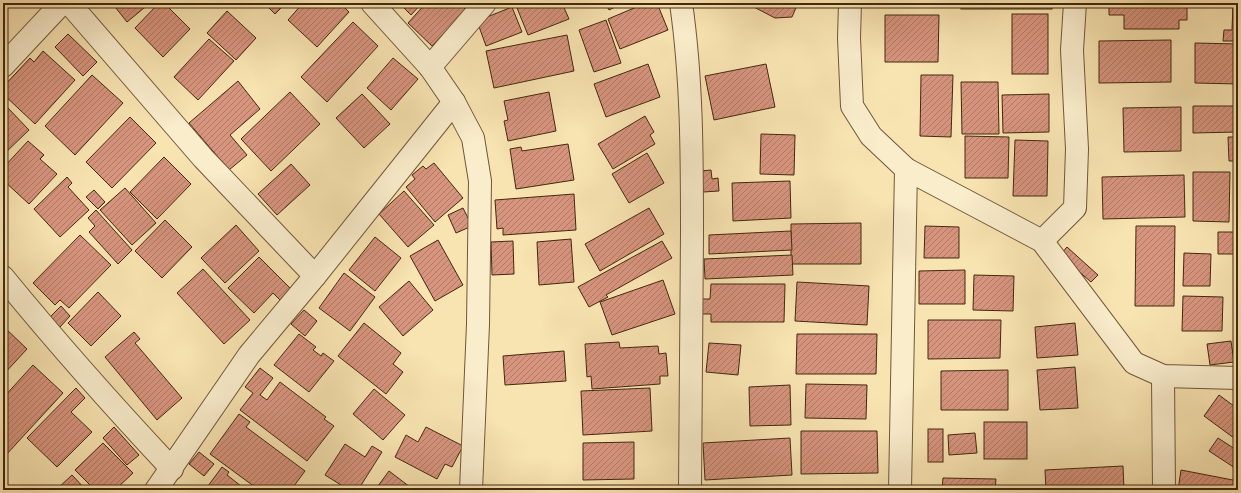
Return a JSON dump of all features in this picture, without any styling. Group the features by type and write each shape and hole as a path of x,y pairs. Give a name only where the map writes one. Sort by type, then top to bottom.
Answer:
{"street":[{"path":"3,66 62,3"},
{"path":"69,3 203,158 315,276"},
{"path":"372,3 430,67 454,102 473,138 480,181 478,324 471,490"},
{"path":"430,67 485,3"},
{"path":"681,3 686,36 689,74 692,163 692,378 690,490"},
{"path":"850,3 849,38 852,106 871,136 906,169 1042,241 1134,363 1163,376 1238,378"},
{"path":"1042,241 1075,208 1077,149 1072,50 1075,3"},
{"path":"156,490 249,355 315,276 454,102"},
{"path":"900,490 906,169"},
{"path":"3,277 113,407 172,468"},
{"path":"1163,376 1164,490"}],"building":[{"path":"112,3 150,3 127,22"},
{"path":"159,3 164,3 190,29 163,57 135,28"},
{"path":"264,3 286,3 275,14"},
{"path":"303,3 340,3 349,12 317,47 288,20"},
{"path":"399,3 422,3 411,15"},
{"path":"426,3 459,3 466,10 432,46 408,23"},
{"path":"515,3 562,3 569,19 528,35"},
{"path":"605,3 623,3 609,10"},
{"path":"646,3 657,3 668,30 620,49 608,19"},
{"path":"748,3 798,3 792,17 775,18"},
{"path":"961,3 1052,3 1052,9 961,9"},
{"path":"1109,3 1187,4 1187,20 1179,20 1179,29 1124,29 1124,15 1109,15"},
{"path":"1233,3 1238,3 1238,41 1223,41 1224,30 1232,30"},
{"path":"512,7 522,32 486,46 477,21"},
{"path":"227,11 256,38 236,60 207,33"},
{"path":"1012,14 1048,14 1048,74 1012,74"},
{"path":"885,15 939,15 938,62 885,62"},
{"path":"606,20 621,63 594,72 579,30"},
{"path":"353,22 378,46 327,102 301,77"},
{"path":"68,34 97,62 83,76 55,47"},
{"path":"567,35 574,71 494,88 486,51"},
{"path":"209,39 234,61 198,100 174,77"},
{"path":"1171,40 1171,82 1099,83 1099,41"},
{"path":"1195,43 1238,44 1238,84 1195,83"},
{"path":"43,51 75,80 35,124 3,94 3,87 30,58 34,62"},
{"path":"393,58 418,79 391,110 367,88"},
{"path":"648,64 660,97 606,117 594,84"},
{"path":"766,64 775,107 714,120 705,76"},
{"path":"92,75 123,103 75,155 45,126"},
{"path":"921,75 953,75 951,137 920,136"},
{"path":"238,81 260,109 230,135 247,155 229,170 189,123"},
{"path":"961,82 998,82 999,134 962,134"},
{"path":"290,92 320,124 271,171 241,139"},
{"path":"549,92 556,131 508,141 504,121 508,120 504,101"},
{"path":"362,94 390,124 364,148 336,118"},
{"path":"1049,94 1049,132 1003,133 1002,95"},
{"path":"1193,106 1238,106 1238,132 1193,133"},
{"path":"7,107 29,130 3,155 3,111"},
{"path":"1181,107 1181,151 1124,152 1123,108"},
{"path":"645,116 654,132 650,135 655,144 613,169 598,144"},
{"path":"130,117 156,143 112,188 86,162"},
{"path":"761,134 795,135 794,175 760,174"},
{"path":"965,136 1009,137 1008,178 965,178"},
{"path":"1228,137 1238,137 1238,161 1229,161"},
{"path":"1015,140 1048,141 1047,196 1013,196"},
{"path":"28,141 44,155 40,159 57,174 29,204 3,180 3,168"},
{"path":"568,144 574,180 516,189 510,149 521,147 522,151"},
{"path":"647,153 664,183 629,203 612,174"},
{"path":"164,157 191,184 157,219 130,192"},
{"path":"434,163 463,198 435,222 406,187 415,179 412,175 423,166 426,169"},
{"path":"291,164 310,185 277,215 258,194"},
{"path":"711,170 712,179 718,178 719,191 703,192 701,171"},
{"path":"1193,172 1230,172 1229,222 1193,221"},
{"path":"1184,175 1185,217 1103,219 1102,177"},
{"path":"67,177 72,183 68,187 89,210 60,237 34,209"},
{"path":"790,181 791,218 733,221 732,183"},
{"path":"125,188 156,223 132,245 100,210"},
{"path":"94,190 105,202 98,209 86,197"},
{"path":"404,191 434,225 408,247 379,214"},
{"path":"574,194 576,230 503,235 503,228 497,229 495,200"},
{"path":"463,208 472,226 456,233 448,215"},
{"path":"649,208 664,234 600,271 585,244"},
{"path":"96,210 132,250 118,264 89,232 95,226 88,218"},
{"path":"165,220 192,247 162,278 135,251"},
{"path":"861,223 861,264 791,264 791,224"},
{"path":"236,225 259,251 225,283 201,258"},
{"path":"925,226 959,227 959,258 924,258"},
{"path":"1136,226 1175,226 1174,306 1135,306"},
{"path":"791,231 792,250 709,254 709,235"},
{"path":"1218,232 1237,232 1236,254 1218,254"},
{"path":"80,235 111,265 69,308 60,300 55,305 33,283"},
{"path":"375,237 401,258 375,291 349,270"},
{"path":"571,239 574,282 539,285 537,242"},
{"path":"438,240 463,285 435,301 410,256"},
{"path":"513,241 514,274 492,275 491,242"},
{"path":"662,241 672,258 606,295 608,297 589,307 578,287"},
{"path":"1067,247 1098,275 1091,282 1060,255"},
{"path":"1184,253 1211,254 1210,286 1183,286"},
{"path":"792,255 793,275 705,279 704,259"},
{"path":"259,257 292,290 281,301 273,293 254,313 228,288"},
{"path":"203,269 250,320 224,344 177,293"},
{"path":"965,270 965,304 919,304 919,271"},
{"path":"344,273 375,297 350,331 319,308"},
{"path":"974,275 1014,276 1013,311 973,310"},
{"path":"663,280 675,314 612,335 600,302"},
{"path":"409,281 433,310 403,336 379,307"},
{"path":"797,282 869,286 867,325 795,321"},
{"path":"711,284 785,284 784,322 711,322 711,314 701,314 701,299 710,299"},
{"path":"98,292 121,316 91,346 68,323"},
{"path":"1183,296 1223,297 1222,331 1182,331"},
{"path":"61,306 70,316 60,327 50,317"},
{"path":"304,310 317,321 305,336 291,324"},
{"path":"928,320 1001,320 1000,358 928,359"},
{"path":"364,323 401,353 393,364 403,372 386,394 338,356"},
{"path":"1075,323 1078,355 1037,358 1035,327"},
{"path":"3,326 27,349 3,375"},
{"path":"134,332 140,339 135,343 182,398 157,420 105,357"},
{"path":"299,334 316,347 313,350 321,356 323,353 334,361 309,392 274,365"},
{"path":"797,334 877,334 876,374 796,374"},
{"path":"1231,341 1234,362 1210,365 1207,344"},
{"path":"619,342 620,348 658,346 659,354 666,353 668,376 660,376 660,384 592,389 591,376 587,377 585,344"},
{"path":"709,343 741,345 738,375 706,372"},
{"path":"564,351 566,381 505,385 503,356"},
{"path":"33,365 63,393 5,456 3,454 3,398"},
{"path":"1075,367 1078,408 1040,410 1037,370"},
{"path":"260,368 273,378 260,395 267,400 280,382 326,417 324,419 334,426 307,461 240,410 253,393 245,387"},
{"path":"1008,370 1008,410 941,410 941,371"},
{"path":"806,384 867,385 866,419 805,418"},
{"path":"790,385 791,425 750,426 749,387"},
{"path":"76,388 85,398 71,412 92,432 57,467 27,438"},
{"path":"650,388 652,431 583,435 581,391"},
{"path":"374,389 405,415 383,440 353,414"},
{"path":"1219,395 1238,409 1238,441 1204,416"},
{"path":"239,414 250,422 246,427 305,471 291,490 259,490 210,454"},
{"path":"984,422 1027,422 1027,459 984,459"},
{"path":"114,427 139,455 127,465 103,438"},
{"path":"426,427 463,446 452,467 445,464 437,479 395,457 406,435 418,442"},
{"path":"928,429 943,429 943,462 928,462"},
{"path":"801,431 877,431 878,473 801,474"},
{"path":"975,433 977,453 949,455 948,435"},
{"path":"790,438 792,475 705,480 703,443"},
{"path":"1218,438 1238,451 1238,470 1209,451"},
{"path":"634,442 634,479 583,480 583,443"},
{"path":"103,443 133,473 115,490 95,490 75,470"},
{"path":"345,444 365,457 372,446 382,452 358,490 349,490 325,475"},
{"path":"199,452 214,464 204,476 189,464"},
{"path":"1123,466 1124,490 1046,490 1045,470"},
{"path":"222,467 229,472 227,475 246,490 205,490"},
{"path":"1181,470 1238,481 1238,490 1178,490"},
{"path":"389,471 414,490 375,490"},
{"path":"72,475 86,490 56,490"},
{"path":"943,478 996,479 995,490 942,490"},
{"path":"815,487 884,487 884,490 815,490"}]}
